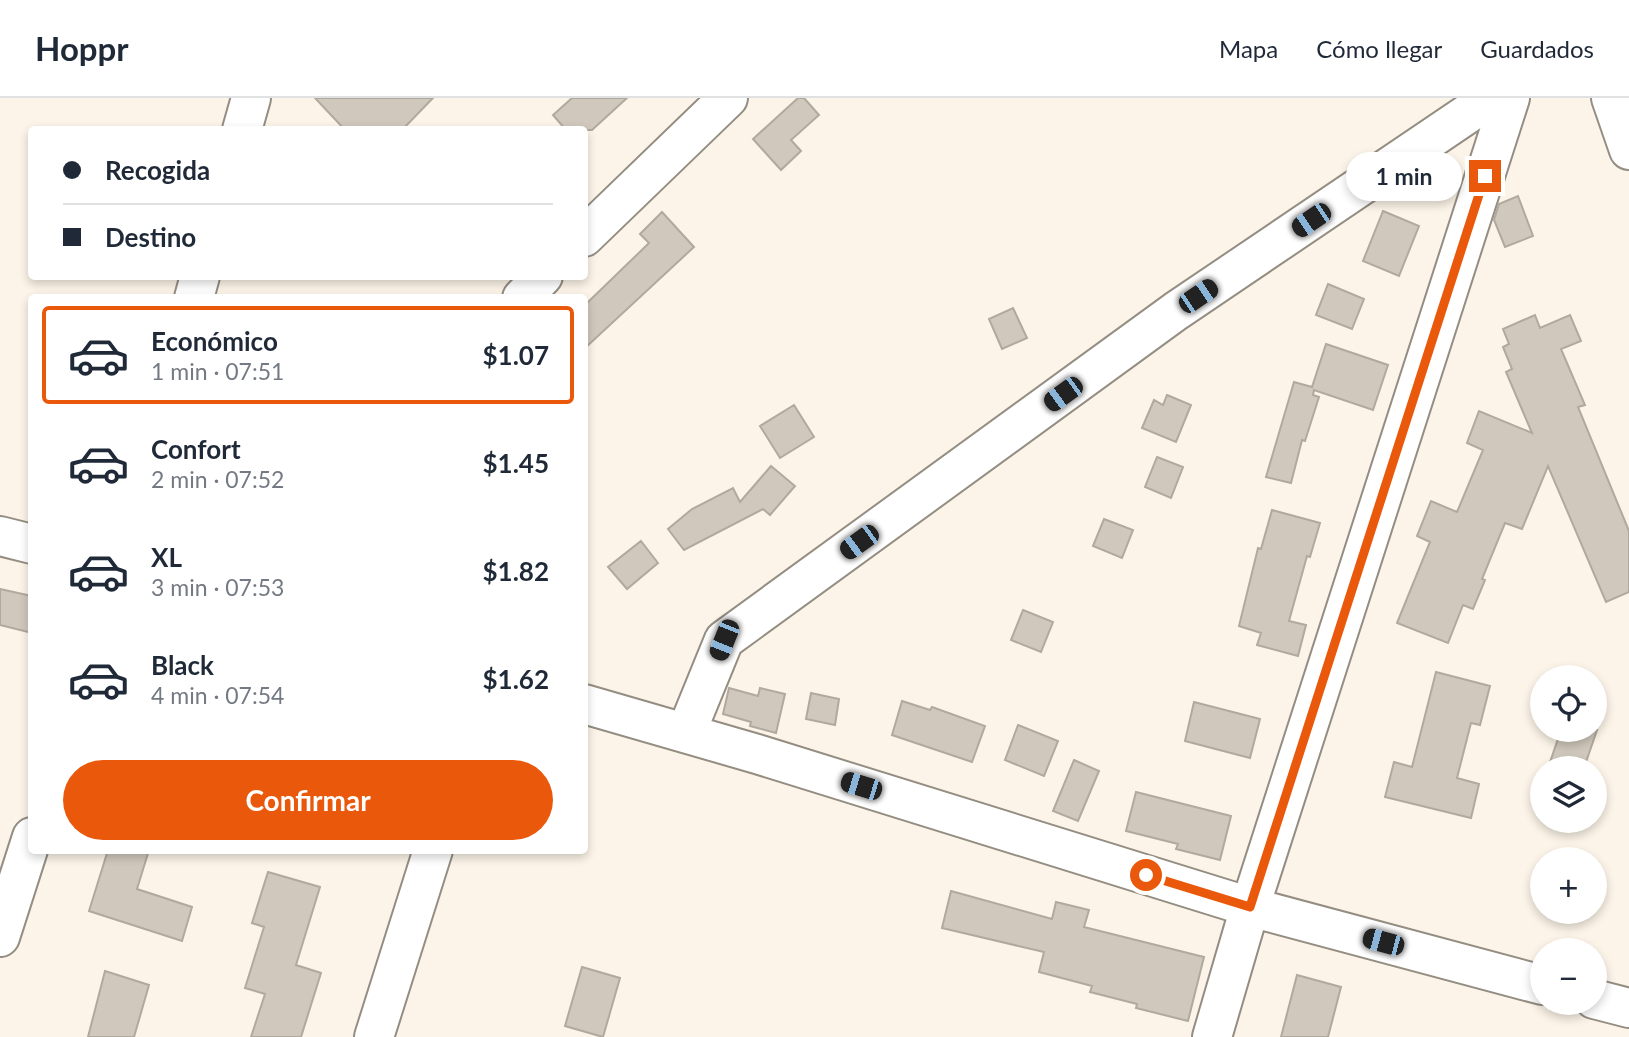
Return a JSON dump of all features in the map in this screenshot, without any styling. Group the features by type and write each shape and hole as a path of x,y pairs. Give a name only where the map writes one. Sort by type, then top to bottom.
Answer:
{"street":[{"path":"243,126 251,98"},
{"path":"588,233 728,98"},
{"path":"686,733 724,640 1176,312 1491,98"},
{"path":"1212,1037 1250,907 1510,98"},
{"path":"1611,98 1629,150"},
{"path":"526,294 539,280"},
{"path":"0,536 28,543"},
{"path":"588,705 1250,907 1530,982"},
{"path":"0,937 28,850"},
{"path":"374,1037 432,854"},
{"path":"1607,1002 1629,1008"}],"building":[{"path":"315,98 433,98 406,126 341,126"},
{"path":"572,98 627,98 592,130 588,130 588,126 563,126 553,115"},
{"path":"798,98 804,98 819,115 791,140 801,151 781,170 753,139"},
{"path":"1518,196 1533,236 1505,247 1494,220 1499,204"},
{"path":"1383,211 1419,226 1399,276 1363,261"},
{"path":"662,212 694,247 588,345 588,302 649,243 640,234"},
{"path":"1328,284 1364,299 1352,329 1316,315"},
{"path":"1013,308 1027,338 1002,349 989,319"},
{"path":"1535,315 1540,328 1570,315 1581,341 1561,349 1585,405 1578,407 1629,531 1629,592 1606,602 1548,466 1522,529 1505,523 1473,609 1463,605 1448,643 1397,623 1430,542 1417,536 1431,501 1457,512 1483,450 1467,443 1479,411 1532,433 1506,372 1512,369 1503,347 1509,344 1503,329"},
{"path":"1326,344 1388,365 1373,410 1314,390 1313,395 1319,397 1305,441 1302,440 1291,483 1266,477 1294,382 1312,387"},
{"path":"1167,395 1191,405 1176,442 1142,428 1154,400 1163,405"},
{"path":"794,405 814,437 780,458 760,426"},
{"path":"1157,457 1183,467 1171,498 1145,487"},
{"path":"771,466 795,486 770,515 763,509 684,550 668,529 692,509 733,488 740,502"},
{"path":"1272,510 1320,523 1310,557 1307,556 1289,621 1306,625 1298,656 1257,645 1261,633 1239,626 1258,548 1261,549"},
{"path":"1104,519 1133,530 1122,558 1093,546"},
{"path":"641,541 658,563 627,589 608,567"},
{"path":"0,589 28,595 28,632 0,625"},
{"path":"1023,610 1053,622 1041,652 1011,640"},
{"path":"1436,672 1490,686 1480,725 1471,723 1457,778 1479,784 1471,818 1385,797 1394,762 1412,767"},
{"path":"729,688 758,696 760,688 785,694 776,733 750,726 751,722 723,714"},
{"path":"811,693 839,699 835,725 806,719"},
{"path":"902,701 930,710 932,707 985,726 972,762 892,735"},
{"path":"1194,702 1260,719 1250,758 1185,741"},
{"path":"1018,725 1058,741 1044,776 1005,760"},
{"path":"1557,742 1593,742 1588,756 1552,756"},
{"path":"1074,760 1099,771 1078,821 1053,811"},
{"path":"1136,792 1231,816 1220,860 1176,849 1178,844 1126,831"},
{"path":"107,854 148,854 137,889 192,907 182,941 89,911"},
{"path":"268,872 320,887 296,965 321,973 301,1037 251,1037 265,994 245,988 264,927 252,923"},
{"path":"951,891 1052,919 1056,902 1089,910 1084,927 1204,957 1188,1021 1136,1008 1137,1004 1090,992 1092,986 1039,972 1044,952 942,928"},
{"path":"582,967 620,978 603,1037 565,1026"},
{"path":"105,971 149,985 134,1037 88,1037"},
{"path":"1297,975 1341,987 1328,1037 1281,1037"}],"route":[{"path":"1146,875 1250,907 1485,176"}]}
